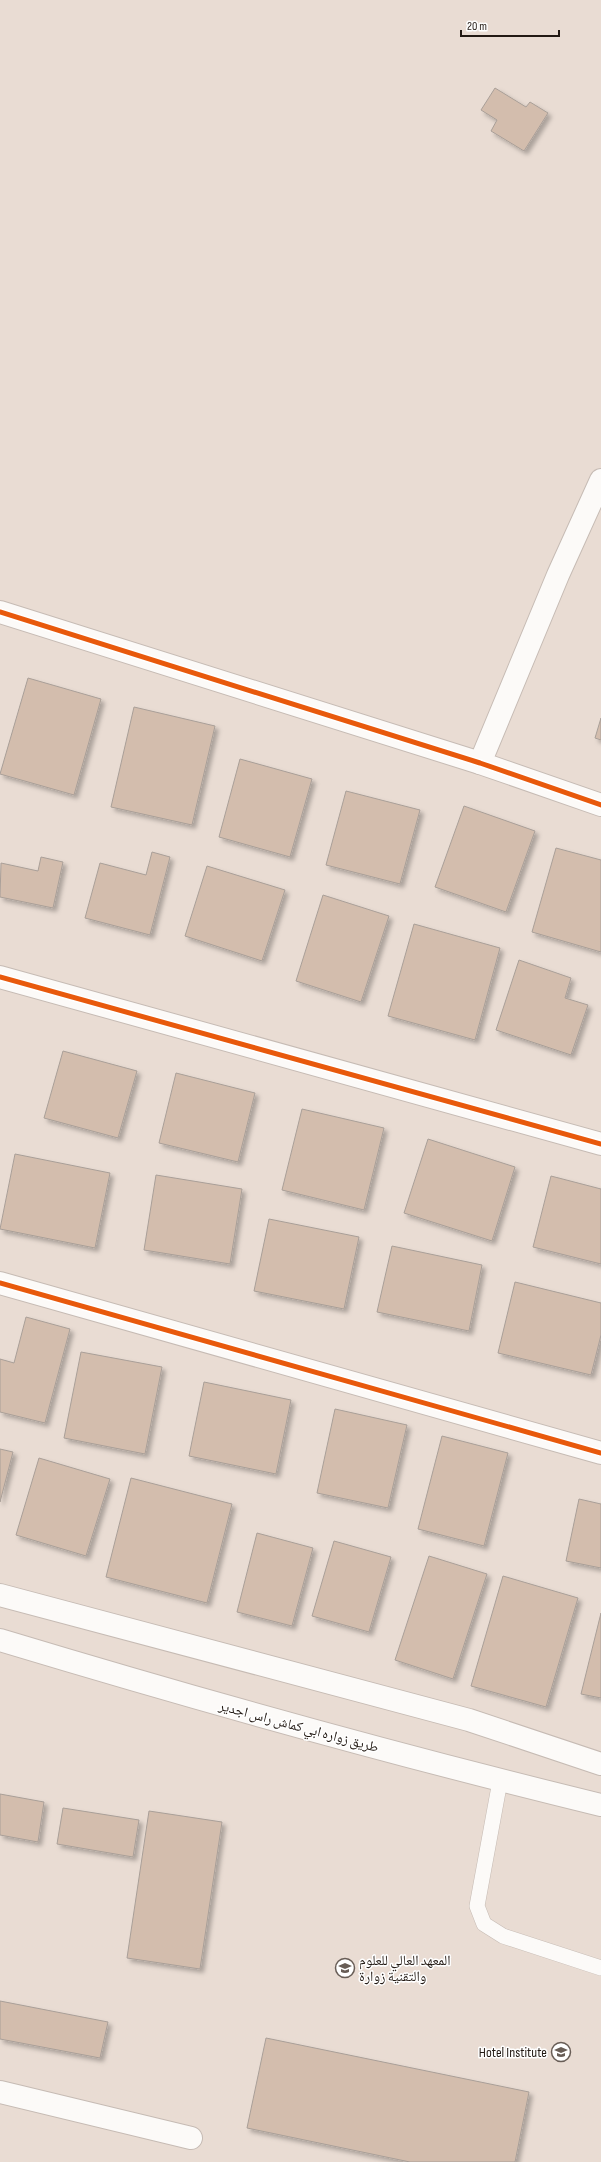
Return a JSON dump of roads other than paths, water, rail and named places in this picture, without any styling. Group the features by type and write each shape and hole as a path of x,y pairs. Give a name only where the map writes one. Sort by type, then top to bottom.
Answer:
{"street":[{"path":"480,763 558,575 601,480"},
{"path":"0,612 480,763 601,805"},
{"path":"1,981 601,1144"},
{"path":"0,1283 601,1453"},
{"path":"0,1595 469,1720 601,1764"},
{"name":"طريق زواره ابي كماش راس اجدير","path":"0,1640 163,1689 500,1781 601,1805"},
{"path":"0,2092 191,2138"}],"lane":[{"path":"500,1781 477,1906 484,1924 503,1936 601,1968"}],"place":[{"name":"المعهد العالي للعلوم والتقنية زوارة","path":"345,1968"},
{"name":"Hotel Institute","path":"561,2052"}]}
